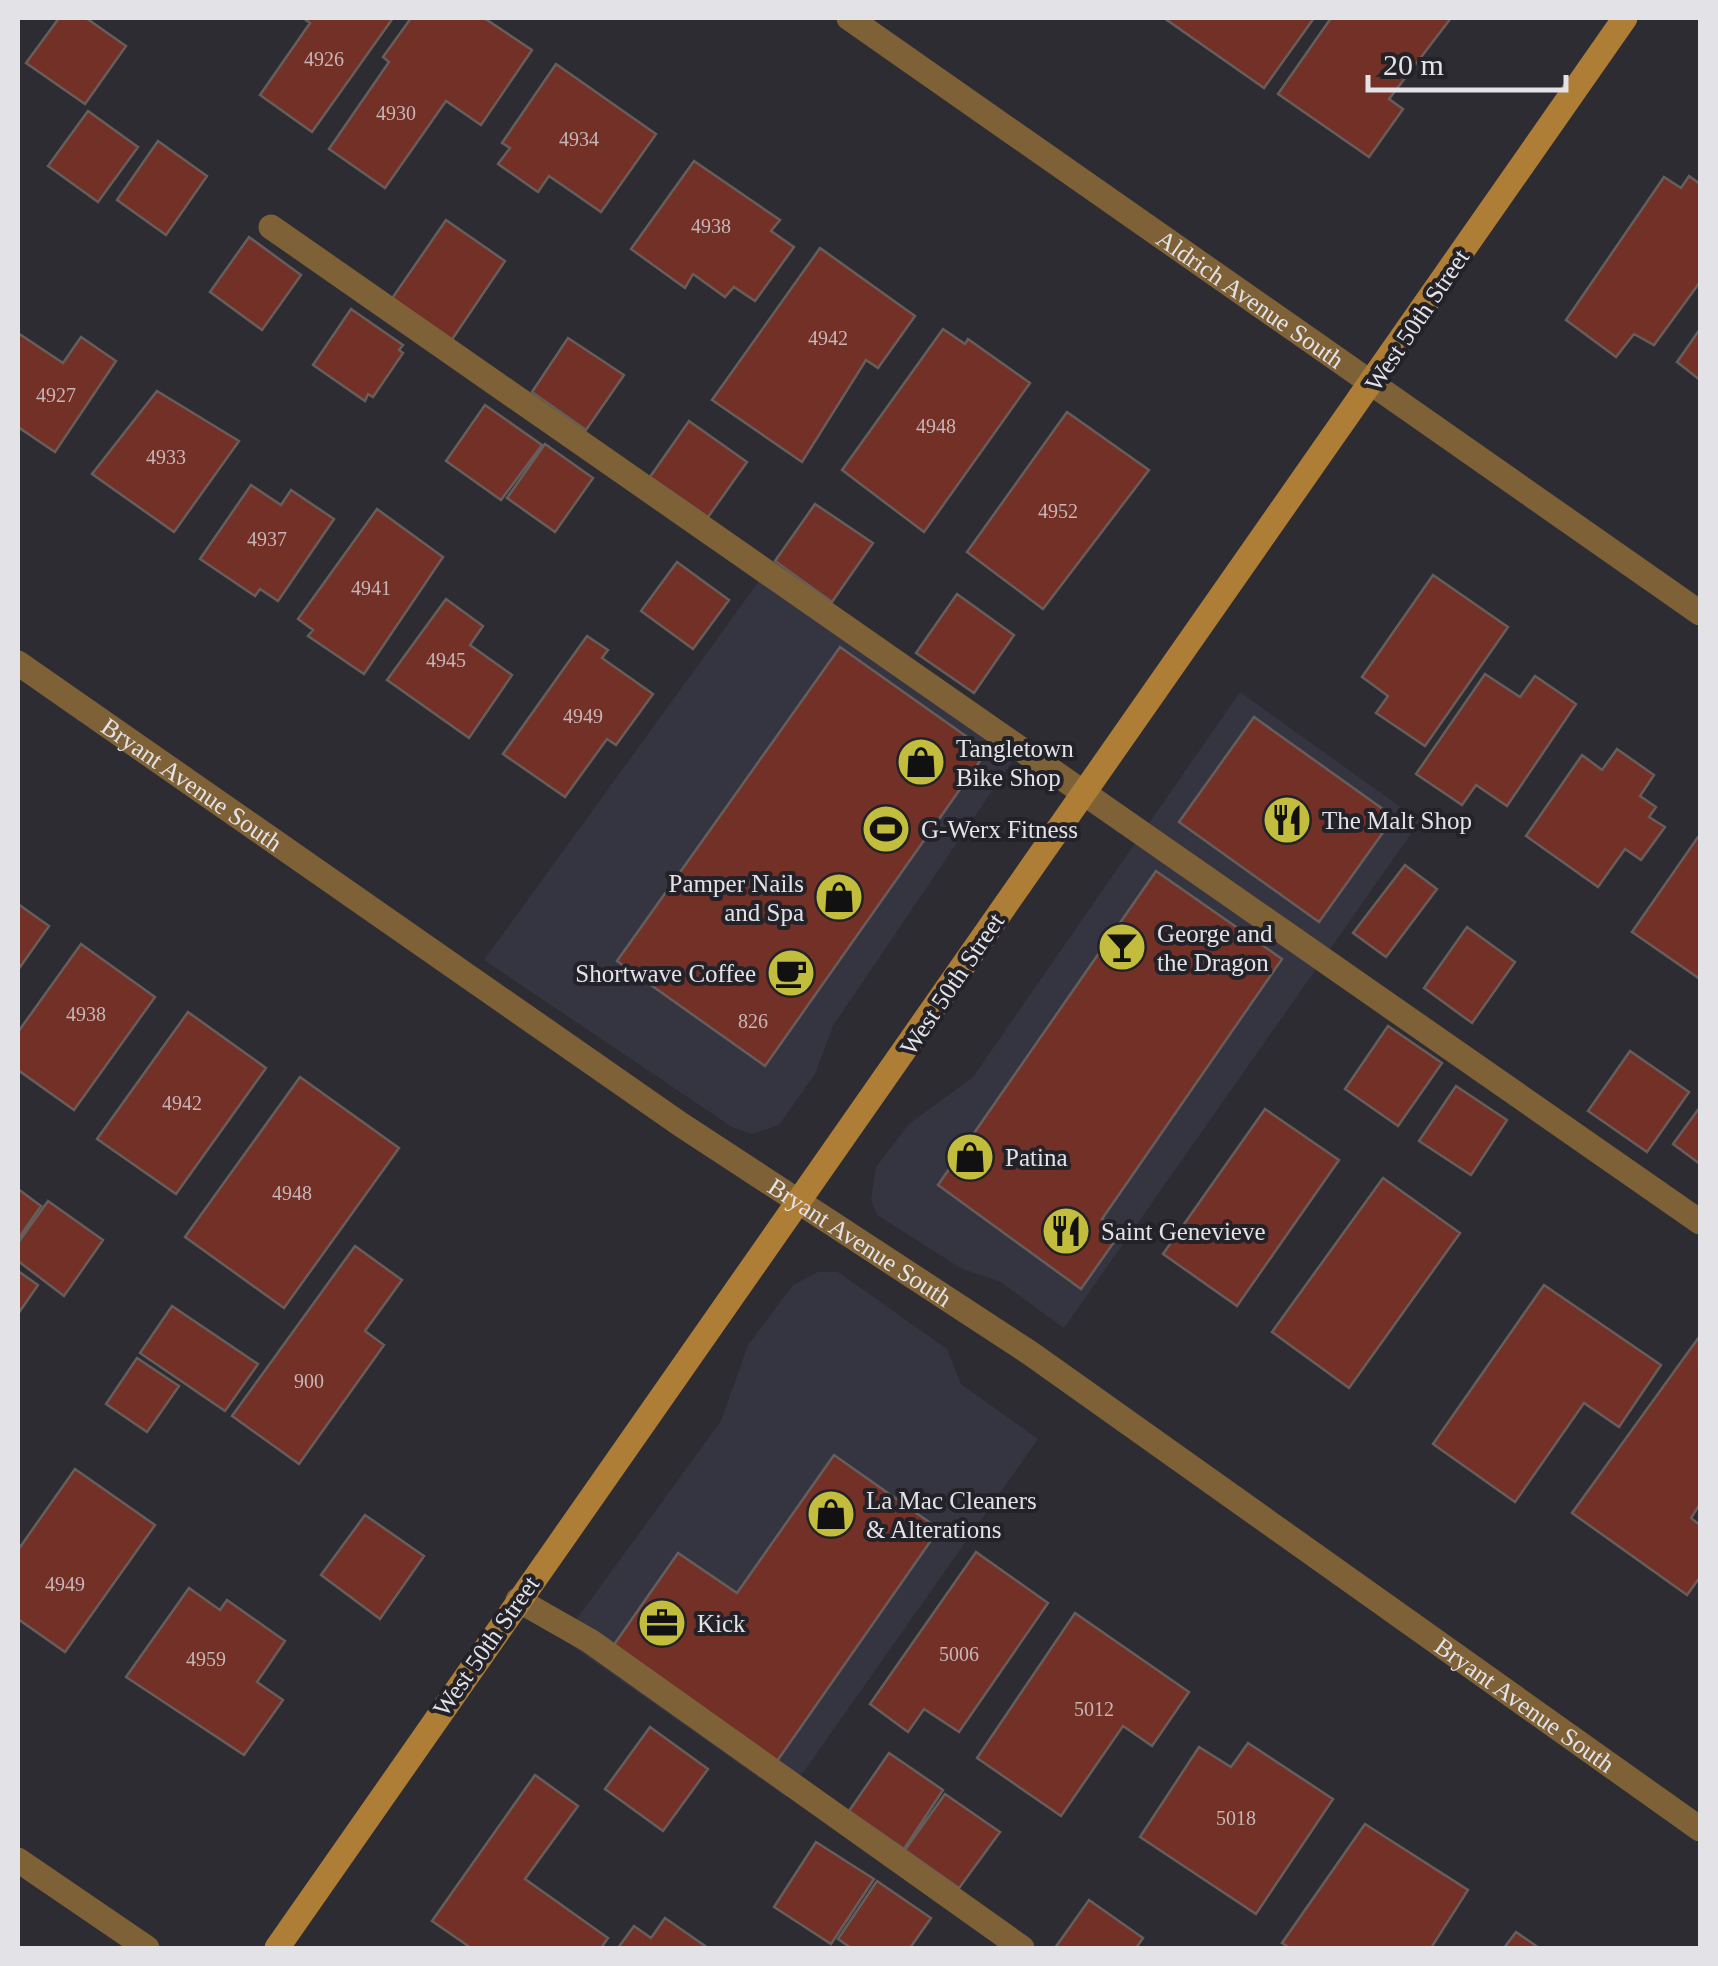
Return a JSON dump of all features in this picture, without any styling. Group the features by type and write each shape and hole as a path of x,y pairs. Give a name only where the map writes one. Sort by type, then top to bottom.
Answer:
{"main road":[{"name":"West 50th Street","path":"276,1948 1375,382 1625,18"}],"street":[{"name":"Aldrich Avenue South","path":"849,18 1375,382 1700,613"},
{"path":"270,227 1700,1222"},
{"name":"Bryant Avenue South","path":"18,663 680,1124 1030,1353 1700,1830"},
{"path":"518,1600 590,1641 1022,1948"},
{"path":"18,1860 148,1948"}],"shaded area":[{"path":"762,577 1021,748 833,1026 815,1074 779,1125 752,1134 732,1127 484,960"},
{"path":"1240,692 1420,821 1064,1328 999,1281 962,1269 877,1215 871,1200 876,1167 909,1124 973,1077"},
{"path":"818,1272 838,1272 947,1349 961,1384 1038,1439 786,1797 562,1639 721,1421 748,1345 793,1285"}],"building":[{"path":"59,18 86,18 126,46 85,104 26,63"},
{"path":"303,18 393,18 312,132 260,95 310,23"},
{"path":"411,18 484,18 532,50 481,125 446,101 385,188 329,149 389,62 383,57"},
{"path":"1164,18 1314,18 1264,88"},
{"path":"1331,18 1451,18 1389,99 1403,109 1369,157 1278,94"},
{"path":"556,64 656,134 601,212 549,176 538,192 498,164 510,148 502,143"},
{"path":"88,111 138,147 98,202 48,166"},
{"path":"158,141 207,176 166,235 117,200"},
{"path":"694,161 780,220 771,231 794,247 755,301 734,287 725,297 693,274 685,288 631,249"},
{"path":"1689,176 1700,184 1700,282 1654,345 1634,334 1616,357 1566,320 1664,177 1681,188"},
{"path":"446,220 505,261 451,341 391,300"},
{"path":"249,237 301,275 262,330 210,292"},
{"path":"820,248 915,316 878,368 866,360 802,462 712,400"},
{"path":"351,309 403,345 399,350 403,353 373,397 368,394 365,401 313,365"},
{"path":"943,329 965,344 968,339 1030,383 924,532 842,470"},
{"path":"1700,329 1700,380 1677,362"},
{"path":"18,333 63,363 81,337 116,361 55,452 18,427"},
{"path":"568,338 624,375 586,430 532,392"},
{"path":"157,391 239,441 174,532 92,474"},
{"path":"485,405 542,445 501,500 446,461"},
{"path":"1067,412 1149,470 1043,609 967,552"},
{"path":"689,421 747,462 708,517 650,477"},
{"path":"545,444 593,478 555,532 507,498"},
{"path":"251,485 281,505 291,490 334,519 278,601 260,589 255,596 200,559"},
{"path":"815,504 873,543 832,602 775,561"},
{"path":"377,509 443,557 364,674 308,636 313,630 298,619"},
{"path":"677,562 729,600 693,649 641,611"},
{"path":"1433,575 1508,627 1425,746 1376,713 1388,696 1362,677"},
{"path":"957,594 1014,635 974,693 916,653"},
{"path":"446,599 483,626 470,645 512,675 469,738 387,680"},
{"path":"587,636 608,650 602,658 653,694 616,745 607,739 565,797 503,754"},
{"path":"840,647 987,751 765,1066 617,961"},
{"path":"1485,674 1520,697 1535,676 1576,704 1507,806 1476,785 1462,805 1416,774"},
{"name":"The Malt Shop","path":"1254,717 1394,817 1319,922 1179,822"},
{"path":"1617,749 1654,775 1640,796 1656,807 1649,817 1665,827 1641,860 1625,849 1598,887 1526,836 1582,755 1602,770"},
{"path":"1700,838 1700,979 1632,932"},
{"path":"1405,865 1437,889 1386,957 1353,933"},
{"path":"1156,871 1282,959 1102,1219 1121,1232 1081,1289 938,1185"},
{"path":"18,904 49,926 18,970"},
{"path":"1467,927 1515,962 1472,1023 1424,988"},
{"path":"81,944 155,997 74,1110 18,1070 18,1032"},
{"path":"188,1012 266,1068 176,1194 97,1139"},
{"path":"1388,1026 1442,1063 1398,1126 1345,1089"},
{"path":"1630,1051 1689,1092 1647,1152 1588,1111"},
{"path":"300,1077 399,1148 284,1308 185,1237"},
{"path":"1456,1086 1507,1120 1471,1175 1419,1141"},
{"path":"1700,1107 1700,1164 1673,1144"},
{"path":"1265,1109 1339,1160 1237,1306 1163,1254"},
{"path":"1383,1178 1460,1233 1349,1388 1272,1332"},
{"path":"18,1189 41,1206 18,1239"},
{"path":"48,1201 103,1240 64,1296 18,1261 18,1243"},
{"path":"355,1246 402,1280 365,1331 384,1345 299,1464 232,1416"},
{"path":"18,1271 38,1285 18,1314"},
{"path":"1544,1285 1661,1365 1619,1427 1584,1403 1515,1502 1433,1444"},
{"path":"172,1306 258,1364 225,1411 140,1353"},
{"path":"1699,1337 1700,1504 1691,1518 1700,1525 1700,1577 1687,1595 1572,1513"},
{"path":"137,1358 179,1386 147,1432 106,1404"},
{"path":"834,1455 939,1529 775,1764 611,1649 678,1553 737,1593"},
{"path":"75,1469 155,1525 65,1652 18,1619 18,1550"},
{"path":"365,1515 424,1556 380,1619 321,1575"},
{"path":"976,1552 1048,1603 959,1732 924,1709 908,1732 870,1704"},
{"path":"189,1588 220,1610 227,1600 285,1641 257,1682 283,1700 244,1755 126,1677"},
{"path":"1075,1613 1189,1692 1152,1746 1123,1726 1061,1816 977,1758"},
{"path":"650,1727 708,1769 663,1831 605,1789"},
{"path":"1248,1743 1333,1799 1256,1914 1140,1837 1199,1747 1231,1767"},
{"path":"889,1753 943,1790 904,1849 849,1811"},
{"path":"535,1775 578,1806 525,1879 608,1938 601,1948 471,1948 432,1921"},
{"path":"945,1794 1000,1832 959,1888 905,1850"},
{"path":"1365,1824 1468,1890 1431,1948 1290,1948 1282,1943"},
{"path":"816,1842 874,1879 831,1944 774,1907"},
{"path":"877,1881 931,1918 910,1948 851,1948 838,1939"},
{"path":"1089,1900 1143,1938 1136,1948 1055,1948"},
{"path":"665,1918 708,1948 618,1948 634,1926 651,1938"},
{"path":"1516,1932 1539,1948 1504,1948"}],"place":[{"name":"Tangletown Bike Shop","path":"921,762"},
{"name":"The Malt Shop","path":"1287,820"},
{"name":"G-Werx Fitness","path":"886,829"},
{"name":"Pamper Nails and Spa","path":"839,897"},
{"name":"George and the Dragon","path":"1122,947"},
{"name":"Shortwave Coffee","path":"791,973"},
{"name":"Patina","path":"970,1157"},
{"name":"Saint Genevieve","path":"1066,1231"},
{"name":"La Mac Cleaners & Alterations","path":"831,1514"},
{"name":"Kick","path":"662,1623"}]}
